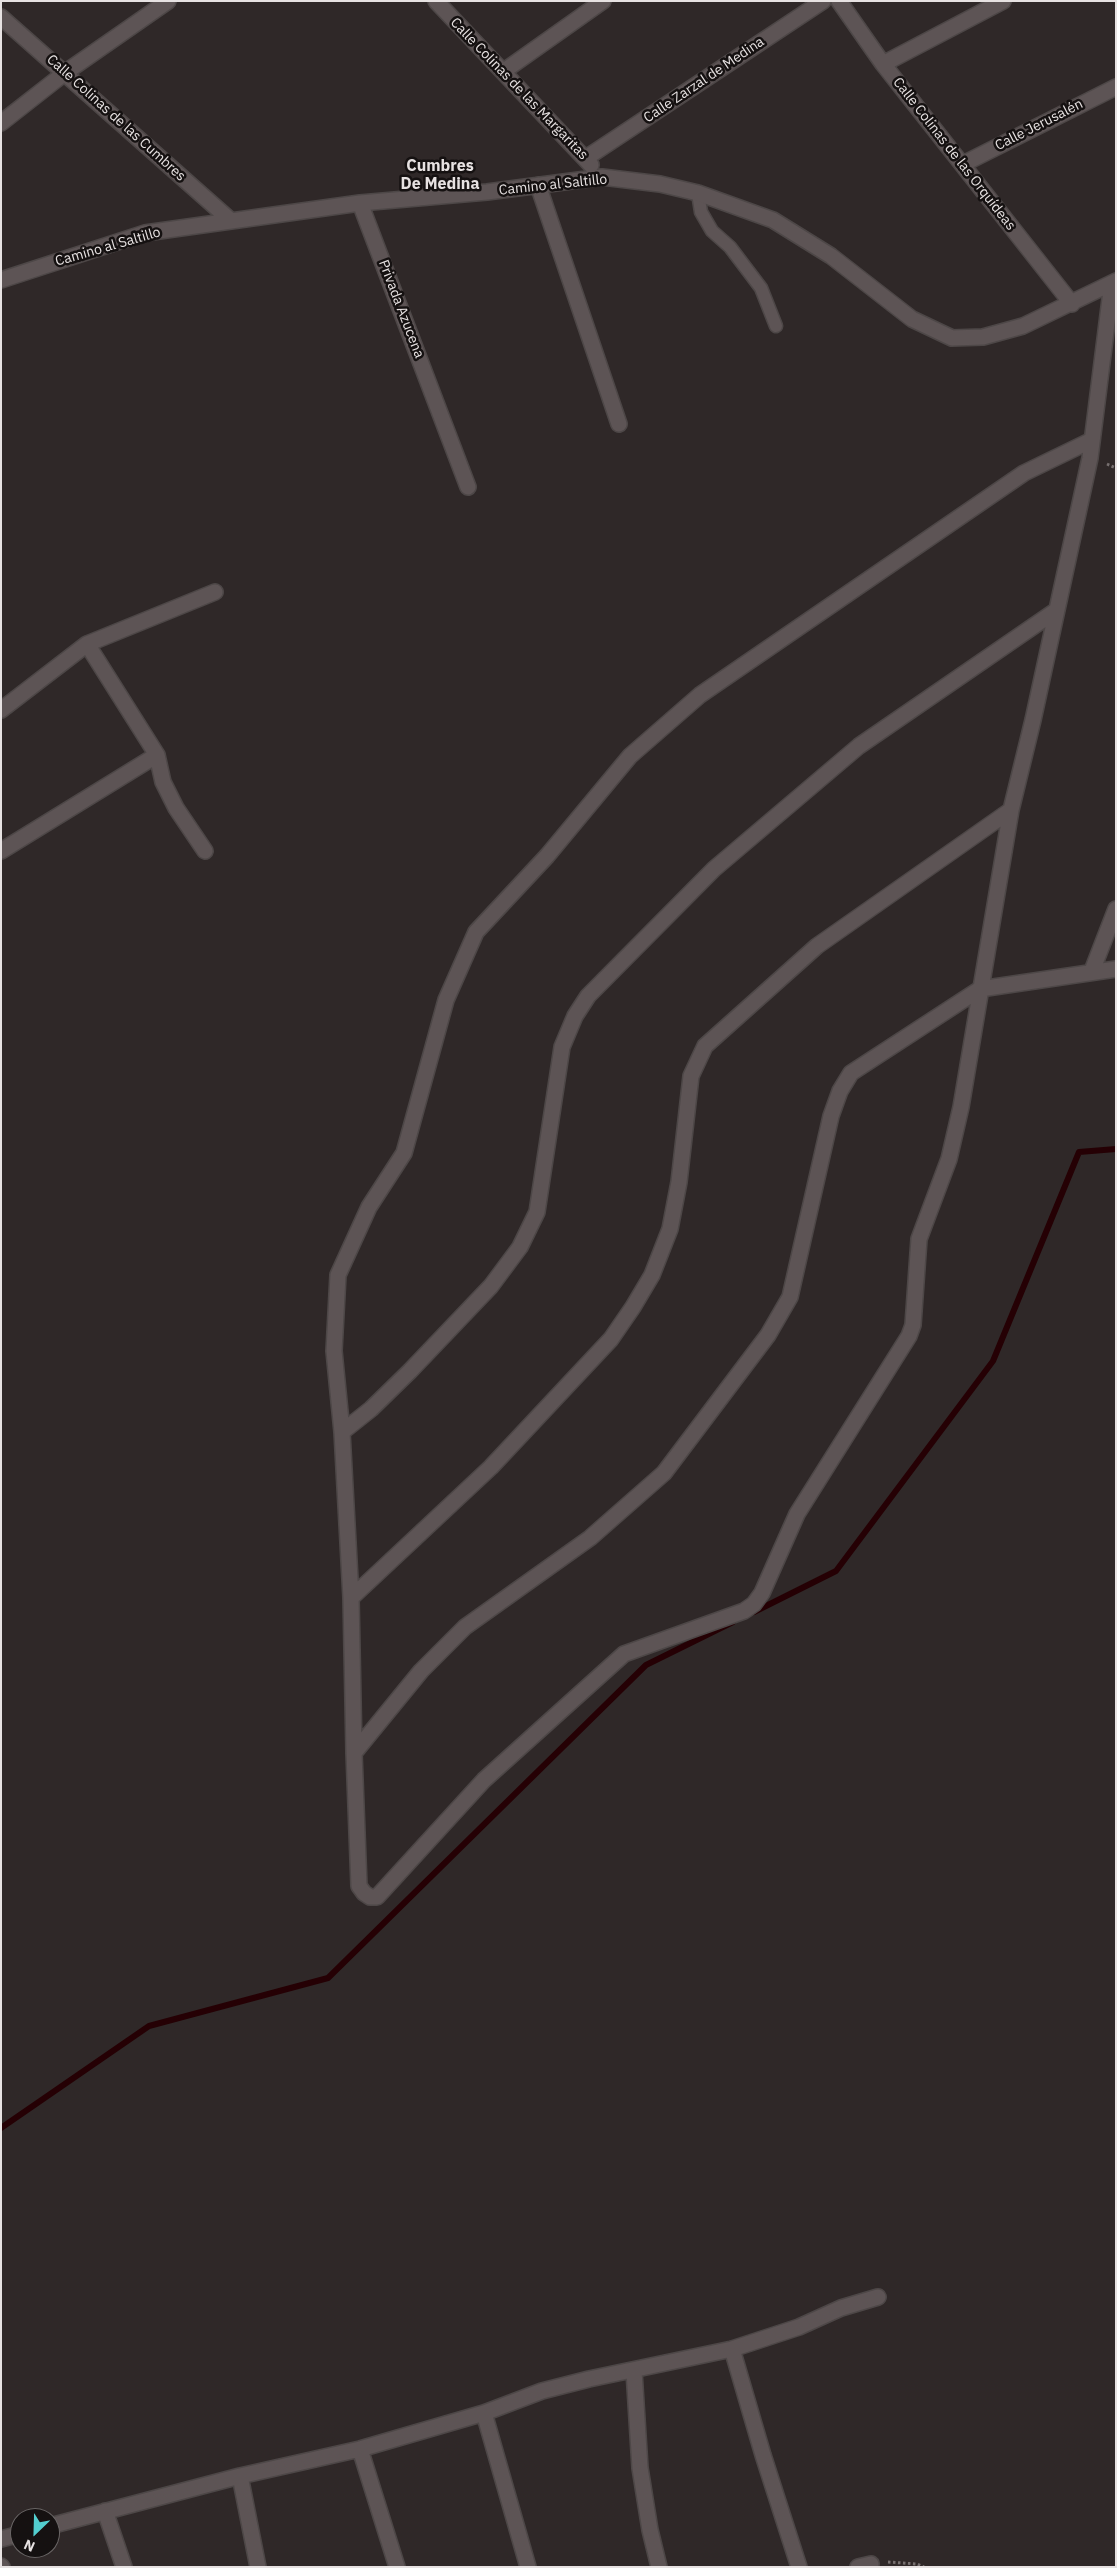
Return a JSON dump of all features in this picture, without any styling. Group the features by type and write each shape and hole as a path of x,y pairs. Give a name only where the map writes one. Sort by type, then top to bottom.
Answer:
{"street":[{"path":"1,123 66,72 168,1"},
{"name":"Calle Colinas de las Margaritas","path":"436,1 602,177"},
{"path":"504,71 603,1"},
{"name":"Calle Zarzal de Medina","path":"586,158 823,1"},
{"name":"Calle Colinas de las Orquídeas","path":"838,1 883,64 1072,304"},
{"path":"883,64 1003,1"},
{"name":"Calle Colinas de las Cumbres","path":"1,17 66,72 229,219"},
{"name":"Calle Jerusalén","path":"963,164 1116,87"},
{"name":"Camino al Saltillo","path":"1,280 146,233 229,219 602,177 660,184 698,193 773,220 832,256 912,319 952,338 983,337 1023,326 1072,304"},
{"path":"538,185 619,424"},
{"name":"Privada Azucena","path":"360,203 468,487"},
{"path":"1072,304 1114,282"},
{"path":"1092,440 1024,473 700,695 630,756 547,856 476,932 446,1000 404,1153 369,1208 338,1275 334,1351 342,1432 351,1598 359,1886 364,1894 370,1897 378,1896 484,1780 624,1654 744,1611 762,1594 797,1514 909,1336 913,1325 919,1239 949,1159 961,1107 1011,810 1057,610 1092,440 1114,282"},
{"path":"1,710 86,644 215,592"},
{"path":"342,1432 371,1409 417,1364 491,1286 520,1247 538,1212 562,1047 575,1016 588,996 714,869 859,746 1057,610"},
{"path":"86,644 157,755 164,782 176,808 205,851"},
{"path":"1,851 157,755"},
{"path":"351,1598 491,1467 611,1340 633,1307 652,1275 670,1229 679,1182 691,1076 705,1046 817,946 1011,810"},
{"path":"1092,971 1116,909"},
{"path":"354,1753 421,1671 465,1627 590,1538 664,1473 768,1335 790,1297 831,1116 840,1091 851,1073 980,989 1092,971 1116,969"},
{"path":"60,2523 240,2476 360,2449 484,2413 542,2391 589,2378 634,2371 732,2349 799,2327 841,2308 878,2297"},
{"path":"732,2349 763,2455 799,2567"},
{"path":"634,2371 640,2468 650,2530 660,2567"},
{"path":"484,2413 528,2567"},
{"path":"360,2449 396,2567"},
{"path":"240,2476 258,2567"},
{"path":"105,2511 124,2567"}],"lane":[{"path":"698,193 701,212 712,231 730,247 761,288 776,326"}],"path":[{"path":"864,2565 897,2561 924,2567"}],"waterway":[{"path":"754,1612 836,1571 993,1361 1079,1152 1116,1149"},
{"path":"1,2128 149,2026 328,1978 646,1665 733,1622"}],"district":[{"name":"Cumbres De Medina","path":"440,175"}]}
